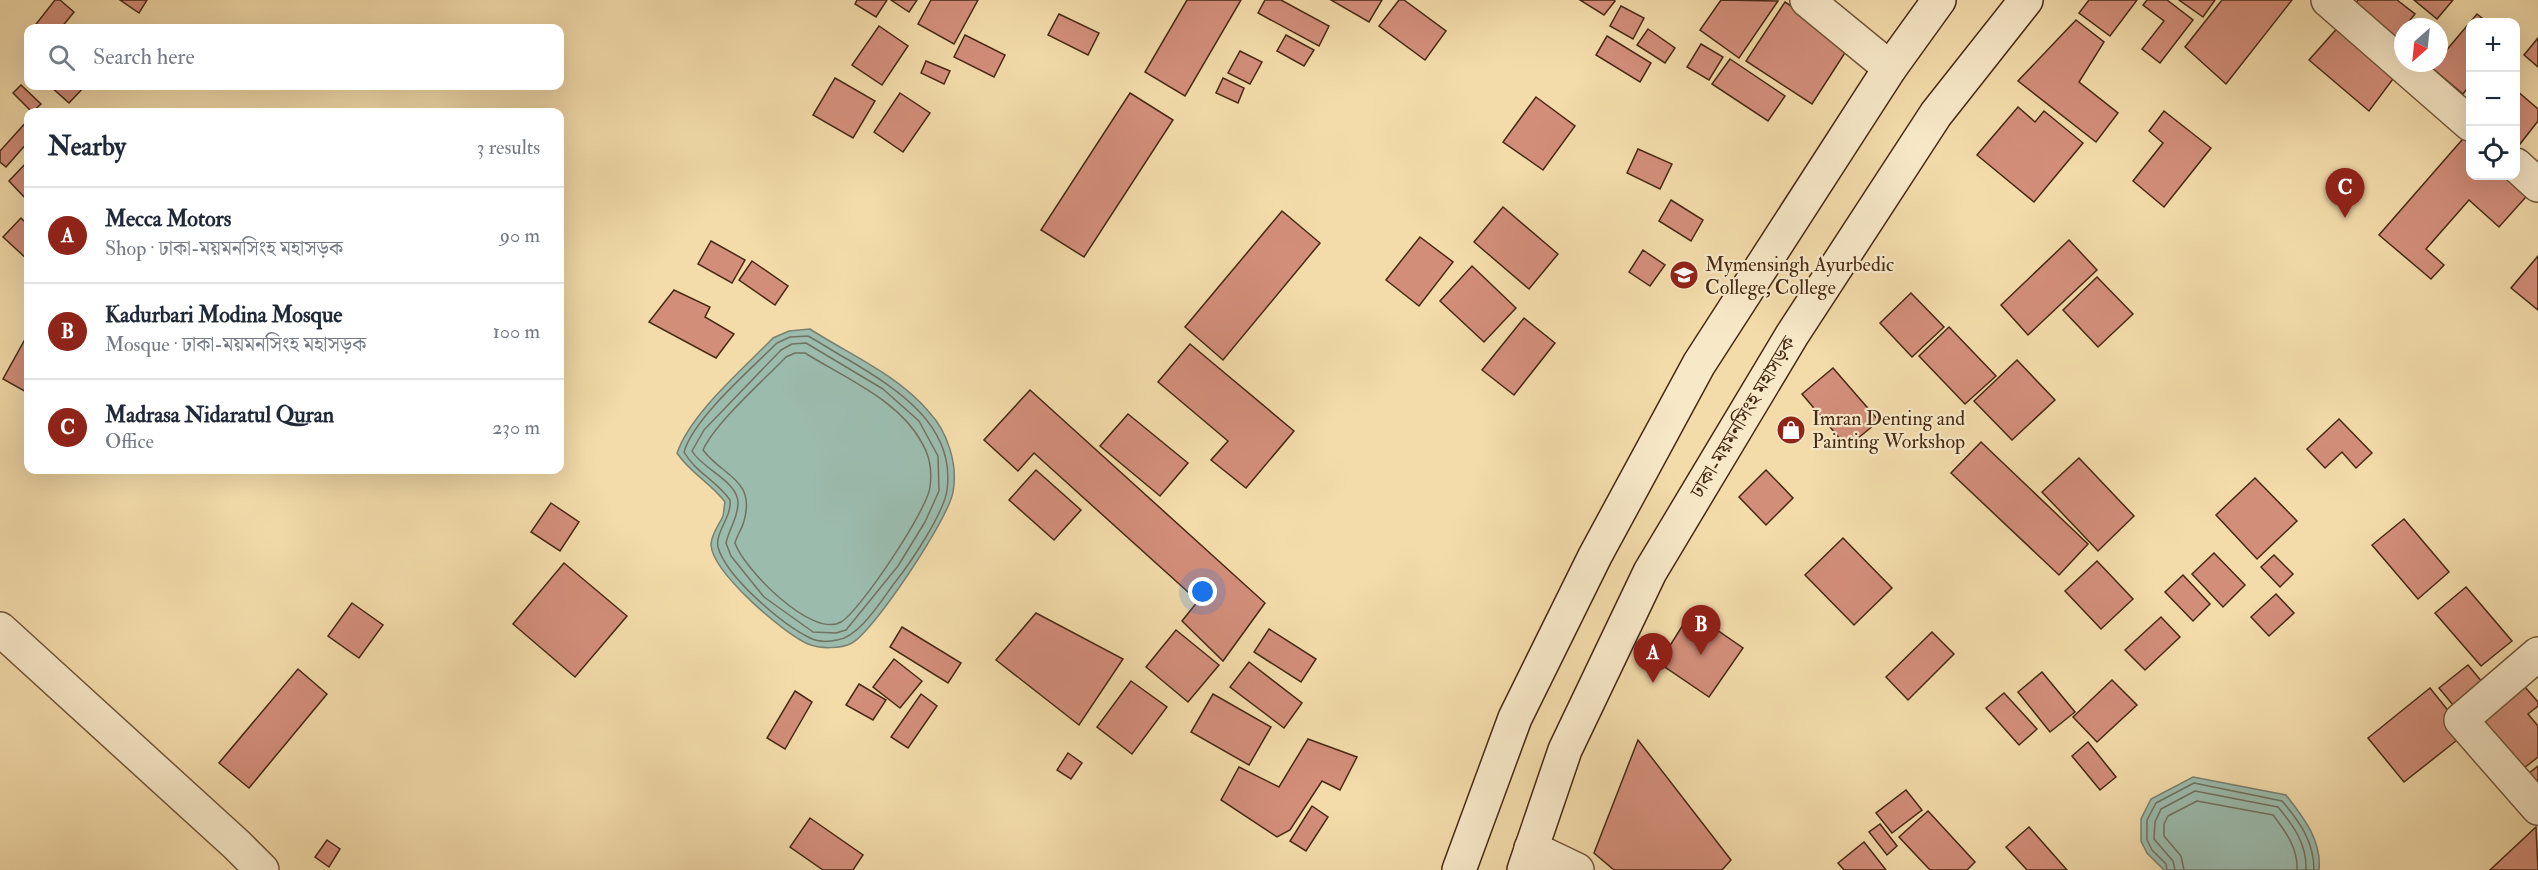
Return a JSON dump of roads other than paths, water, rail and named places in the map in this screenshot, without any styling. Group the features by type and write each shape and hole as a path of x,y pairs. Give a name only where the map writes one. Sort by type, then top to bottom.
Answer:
{"main road":[{"path":"1807,0 1890,68"},
{"path":"1459,870 1515,718 1600,545 1699,364 1890,68 1939,0"},
{"name":"ঢাকা-ময়মনসিংহ মহাসড়ক","path":"1527,859 1565,750 1650,573 1792,335 1936,114 2026,0"},
{"path":"2328,0 2466,121"},
{"path":"2520,169 2538,185"},
{"path":"0,629 262,870"},
{"path":"2538,654 2461,720 2538,808"},
{"path":"1527,859 1577,870"}],"water":[{"path":"810,329 873,366 917,399 941,429 950,449 954,471 953,492 939,525 893,597 852,643 836,647 813,646 797,638 751,601 723,571 715,557 711,541 723,516 725,502 677,453 684,438 706,407 773,338 789,331"},
{"path":"2193,777 2286,795 2305,820 2314,839 2318,849 2319,870 2164,870 2147,853 2141,841 2141,819 2151,799"}],"place":[{"name":"Madrasa Nidaratul Quran","path":"2345,218"},
{"name":"Mymensingh Ayurbedic College, College","path":"1684,275"},
{"name":"Imran Denting and Painting Workshop","path":"1791,430"},
{"name":"Kadurbari Modina Mosque","path":"1701,655"},
{"name":"Mecca Motors","path":"1653,683"}]}
